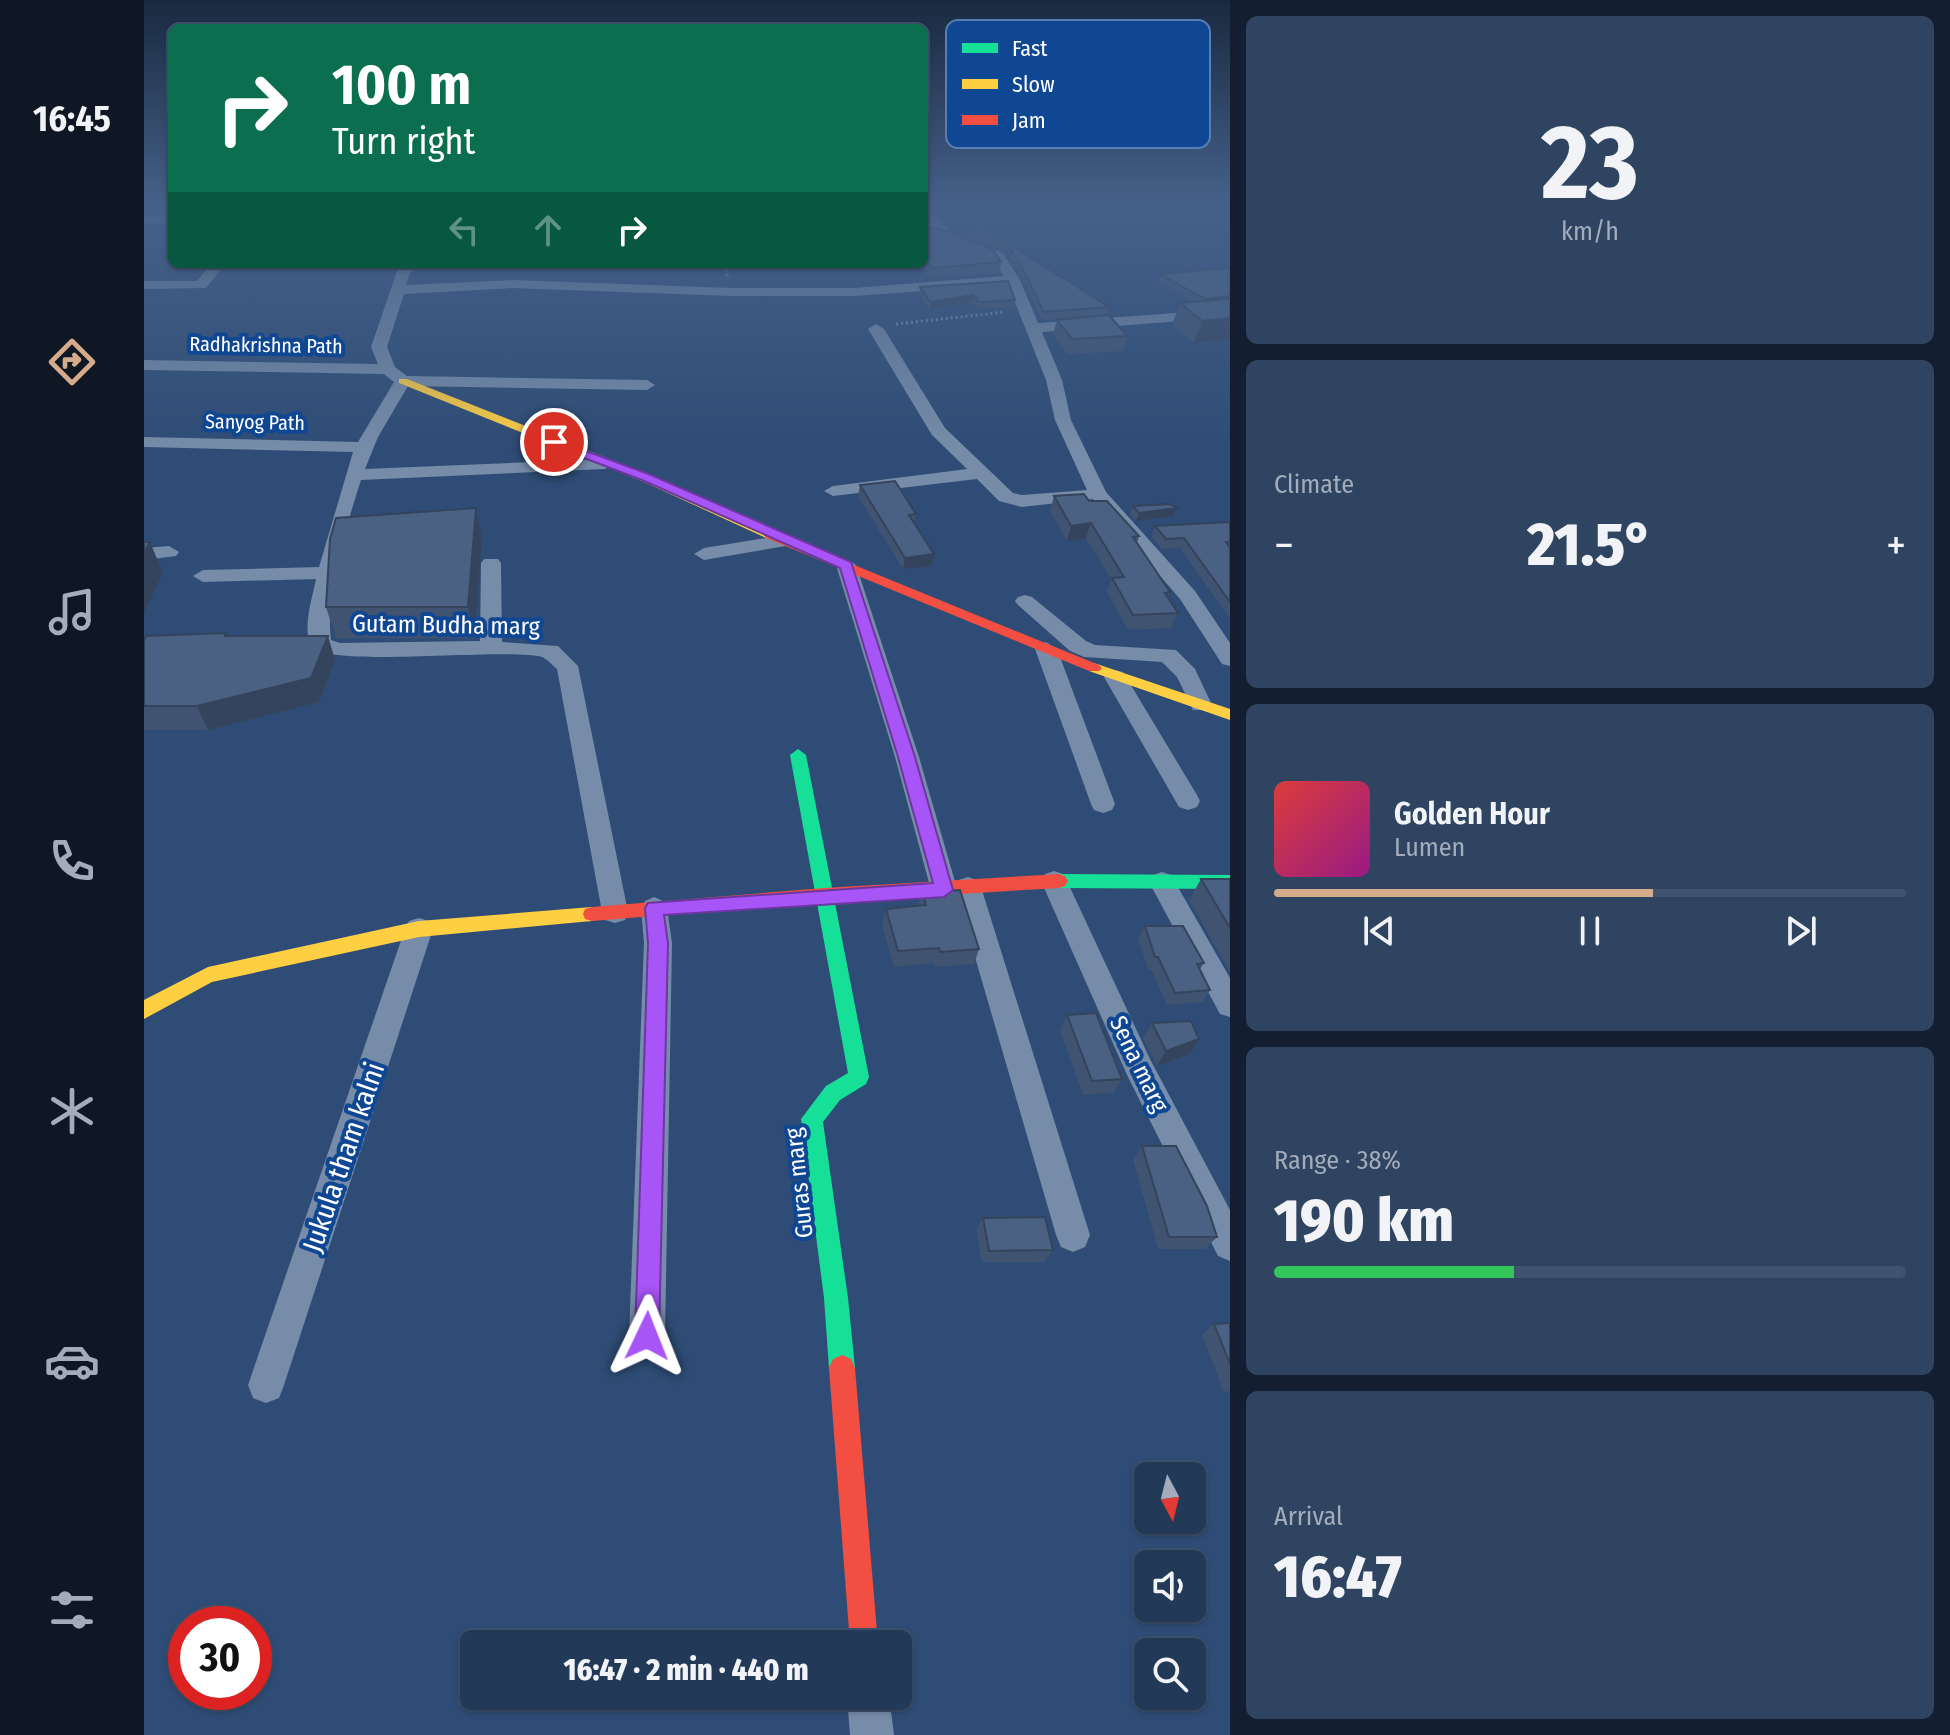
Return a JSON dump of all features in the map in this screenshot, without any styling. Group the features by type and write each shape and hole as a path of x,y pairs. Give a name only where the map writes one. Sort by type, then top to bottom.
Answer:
{"street":[{"path":"399,287 379,347 396,375 1046,649 1115,677 1230,715"},
{"path":"398,290 456,287"},
{"path":"594,287 854,292 921,287"},
{"path":"1016,287 1054,380 1063,420 1098,494 1188,595 1230,659"},
{"path":"1031,328 1230,313"},
{"path":"876,329 938,431 1006,497 1022,501 1098,494"},
{"name":"Radhakrishna Path","path":"144,365 647,385"},
{"name":"Gutam Budha marg","path":"396,375 354,475 314,645 339,650 491,648 550,651 567,666 615,912"},
{"name":"Sanyog Path","path":"144,442 365,447"},
{"path":"354,475 605,464"},
{"path":"833,491 983,473"},
{"path":"1129,530 1158,528"},
{"path":"704,554 785,541"},
{"path":"144,554 169,552"},
{"path":"491,563 491,648"},
{"path":"846,565 907,757 956,888 1073,1235"},
{"path":"203,576 329,573"},
{"path":"1025,601 1078,646 1092,652 1168,655 1187,674 1201,705"},
{"path":"1046,649 1103,804"},
{"path":"1115,677 1188,801"},
{"path":"798,755 824,895"},
{"path":"144,1010 208,975 419,929 824,895 1054,881 1230,882"},
{"name":"Sena marg","path":"1054,881 1139,1068 1230,1244"},
{"path":"1162,882 1230,1005"},
{"name":"Guras marg","path":"824,895 859,1077 833,1093 812,1119 836,1298 863,1630"},
{"path":"647,1336 658,943 654,908"},
{"name":"Jukula tham kalni","path":"266,1385 419,929"},
{"path":"869,1710 872,1735"}],"path":[{"path":"876,329 884,325 1024,310"}],"building":[{"path":"920,287 1010,287 1015,300 979,302 973,295 930,302"},
{"path":"1032,287 1077,287 1109,307 1044,312"},
{"path":"1183,287 1230,287 1230,296 1205,299"},
{"path":"1230,299 1230,318 1202,321 1180,303"},
{"path":"1109,315 1127,336 1072,339 1057,320"},
{"path":"895,481 916,514 909,515 934,554 905,558 860,485"},
{"path":"1084,494 1089,501 1107,501 1139,536 1133,537 1170,592 1165,593 1178,613 1133,615 1112,578 1124,577 1091,523 1071,526 1054,496"},
{"path":"1170,504 1177,508 1139,513 1133,506"},
{"path":"476,508 468,607 326,607 330,539 336,518"},
{"path":"1230,522 1230,542 1226,542 1230,548 1230,602 1184,538 1166,539 1155,526"},
{"path":"226,633 225,636 328,636 311,678 197,706 144,706 146,636"},
{"path":"1201,879 1230,879 1230,928"},
{"path":"960,890 979,949 898,951 886,909 926,905 922,892"},
{"path":"1145,926 1183,926 1204,963 1197,964 1210,990 1175,993 1158,957 1155,957"},
{"path":"1096,1013 1122,1079 1092,1081 1067,1015"},
{"path":"1191,1021 1199,1039 1166,1051 1152,1023"},
{"path":"1142,1146 1176,1146 1207,1206 1217,1237 1169,1237"},
{"path":"1045,1217 1053,1250 989,1251 983,1218"},
{"path":"1230,1323 1230,1364 1214,1324"}],"traffic: fast":[{"path":"798,755 859,1077 833,1093 812,1119 836,1298 842,1368"},
{"path":"1059,881 1230,882"}],"traffic: slow":[{"path":"403,381 646,478 771,535"},
{"path":"1094,668 1230,715"},
{"path":"144,1010 208,975 419,929 592,914"}],"traffic: jam":[{"path":"771,535 1094,668"},
{"path":"592,914 824,895 1059,881"},
{"path":"842,1368 863,1630"}],"route":[{"path":"554,442 646,478 775,537 846,565 907,757 944,890 824,895 654,908 658,943 647,1336"}]}
